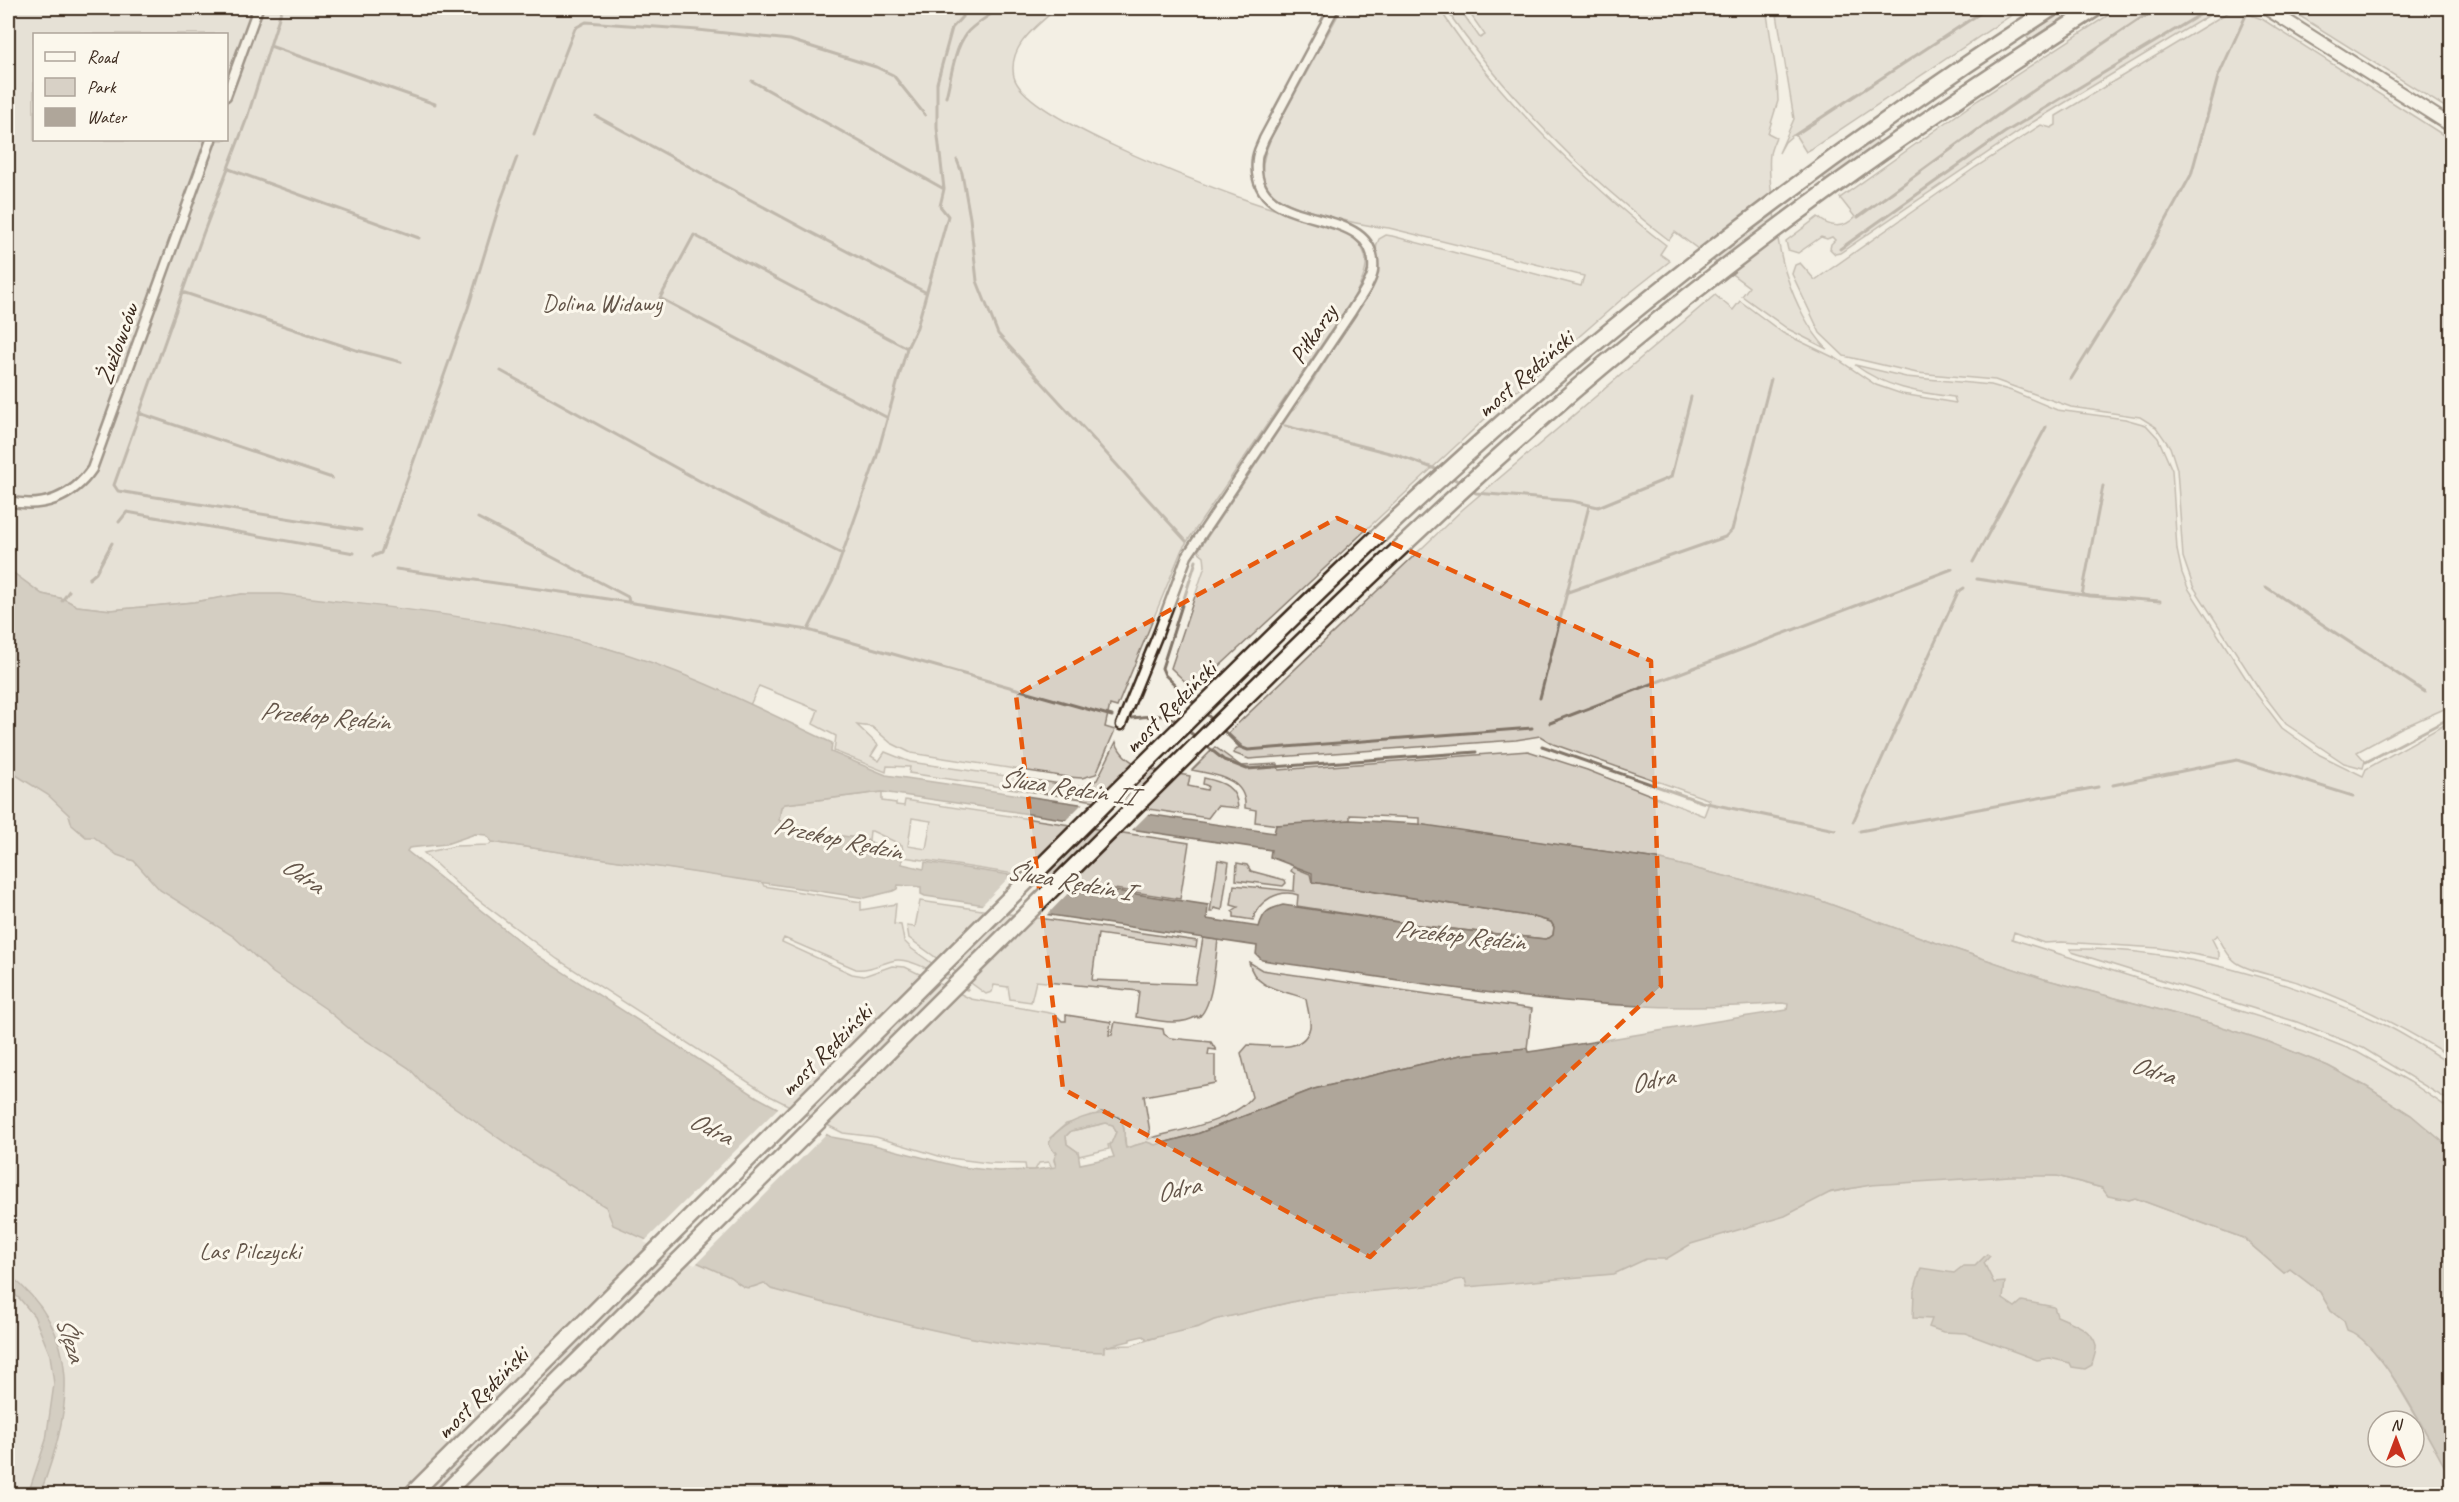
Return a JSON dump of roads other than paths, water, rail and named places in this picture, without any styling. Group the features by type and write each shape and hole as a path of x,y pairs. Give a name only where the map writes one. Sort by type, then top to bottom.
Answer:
{"highway":[{"name":"most Rędziński","path":"412,1494 1320,591 1486,438 1651,297 1818,170 1949,75 2052,8"},
{"name":"most Rędziński","path":"444,1494 1320,624 1516,441 1738,258 1831,188 1974,85 2096,8"}],"street":[{"path":"228,90 258,8"},
{"name":"Piłkarzy","path":"1121,724 1187,556 1352,312 1373,272 1369,250 1363,239 1353,230 1288,211 1270,198 1258,180 1257,159 1264,139 1334,8"},
{"path":"2266,8 2451,126"},
{"name":"Żużlowców","path":"8,501 23,505 58,498 79,486 92,469 211,141"}],"water":[{"path":"8,569 42,594 64,599 77,606 111,610 194,602 242,594 280,594 485,621 566,637 635,657 693,678 832,743 831,752 886,775 1274,833 1276,825 1350,820 1418,824 1657,859 1816,899 2044,979 2213,1024 2269,1042 2328,1066 2367,1087 2411,1115 2451,1149 2451,1478 2426,1432 2426,1409 2413,1409 2375,1353 2361,1338 2347,1330 2344,1321 2331,1311 2320,1292 2290,1269 2284,1273 2243,1238 2135,1198 2129,1200 2108,1196 2102,1188 2057,1176 2010,1176 1871,1185 1831,1192 1785,1216 1691,1244 1666,1259 1646,1259 1614,1274 1467,1287 1465,1279 1447,1284 1313,1297 1214,1320 1199,1327 1145,1340 1143,1336 1130,1339 1130,1341 1104,1347 1104,1352 1061,1350 977,1339 854,1311 771,1289 764,1283 745,1288 730,1277 613,1225 606,1207 540,1167 427,1088 409,1068 353,1032 326,1009 273,973 233,936 160,890 134,861 117,855 94,837 86,837 72,825 69,815 48,795 8,770","holes":["882,792 1271,850 1270,857 1312,873 1312,882 1534,917 1551,922 1554,927 1553,935 1545,939 1424,926 1283,905 1267,912 1259,927 1207,919 1208,905 925,862 924,869 902,864 902,857 865,840 804,832 785,825 779,820 781,807 785,804","475,834 486,835 492,842 865,898 893,891 898,885 921,887 921,894 925,896 1257,946 1256,954 1262,960 1456,988 1586,1003 1717,1007 1788,1004 1787,1010 1561,1047 1528,1052 1527,1048 1461,1055 1314,1089 1197,1134 1155,1145 1147,1142 1126,1148 1121,1120 1114,1115 1094,1115 1070,1123 1053,1137 1049,1144 1054,1152 1057,1152 1054,1159 1056,1167 998,1171 960,1167 870,1144 831,1137 757,1097 538,956 407,851 409,848 446,844","1106,1123 1113,1125 1116,1132 1110,1146 1114,1157 1080,1164 1078,1152 1067,1144 1066,1136 1071,1131"]},
{"path":"1987,1254 1990,1256 1984,1263 1994,1283 2005,1282 2003,1299 2015,1307 2022,1301 2054,1307 2057,1316 2086,1330 2096,1345 2092,1365 2085,1369 2072,1367 2070,1363 2050,1358 2037,1360 1965,1333 1943,1332 1929,1327 1932,1319 1913,1318 1914,1291 1921,1268 1954,1273 1963,1266 1975,1266"},
{"path":"8,1274 33,1297 50,1322 61,1348 65,1376 64,1404 51,1463 40,1494 28,1494 46,1440 54,1384 50,1355 34,1316 8,1289"}],"waterway":[{"path":"282,8 247,118 203,234 114,485 118,491 361,530"},
{"path":"955,8 967,11"},
{"path":"808,630 833,580 876,459 907,348 917,327 948,216 940,206 944,189 937,128 937,83 952,28 970,8"},
{"path":"946,97 956,56 966,34 999,8"},
{"path":"1795,135 1988,8"},
{"path":"1858,217 2005,110 2141,18 2171,8"},
{"path":"1840,249 2004,133 2211,8"},
{"path":"2071,379 2136,275 2191,175 2218,77 2247,13"},
{"path":"534,134 575,28 586,22 698,30 790,40 876,67 893,75 925,115"},
{"path":"270,46 435,104"},
{"path":"752,81 944,189"},
{"path":"596,116 925,292"},
{"path":"373,556 381,553 468,308 501,200 517,157"},
{"path":"957,160 962,173 970,218 977,281 998,334 1186,541"},
{"path":"229,169 419,238"},
{"path":"886,417 660,298 694,235 907,348"},
{"path":"182,292 356,350 401,362"},
{"path":"501,371 698,480 842,554"},
{"path":"1568,592 1725,537 1732,530 1771,379"},
{"path":"1469,489 1476,493 1572,501 1598,507 1671,477 1691,397"},
{"path":"139,413 332,478"},
{"path":"1285,426 1397,455 1441,471"},
{"path":"1973,562 2046,427"},
{"path":"1449,476 1461,483"},
{"path":"2082,595 2103,486"},
{"path":"1540,698 1589,506"},
{"path":"119,522 127,512 354,553"},
{"path":"478,518 628,597 629,603"},
{"path":"89,579 96,573 112,543"},
{"path":"1196,561 1162,668 1165,675 1197,706"},
{"path":"396,569 808,630 1112,716"},
{"path":"1550,723 1952,569"},
{"path":"1977,579 2090,596 2160,601"},
{"path":"2266,587 2425,692"},
{"path":"1853,822 1958,592 1964,588"},
{"path":"62,601 69,591"},
{"path":"1204,712 1215,722"},
{"path":"1132,718 1162,716 1179,723"},
{"path":"2366,762 2452,717"},
{"path":"1222,729 1240,747 1248,750 1532,728"},
{"path":"1186,729 1197,738"},
{"path":"1204,744 1224,760 1247,769 1476,752"},
{"path":"1542,746 1702,802 1835,830"},
{"path":"2113,785 2237,760 2353,796"},
{"path":"1860,831 2098,787"}],"park label":[{"name":"Dolina Widawy","path":"602,303"},
{"name":"Las Pilczycki","path":"250,1251"}],"water label":[{"name":"Przekop Rędzin","path":"325,716"},
{"name":"Śluza Rędzin II","path":"1067,787"},
{"name":"Przekop Rędzin","path":"838,838"},
{"name":"Odra","path":"303,875"},
{"name":"Śluza Rędzin I","path":"1069,881"},
{"name":"Przekop Rędzin","path":"1460,935"},
{"name":"Odra","path":"2153,1070"},
{"name":"Odra","path":"1652,1080"},
{"name":"Odra","path":"711,1128"},
{"name":"Odra","path":"1178,1189"},
{"name":"Ślęza","path":"71,1339"}]}
